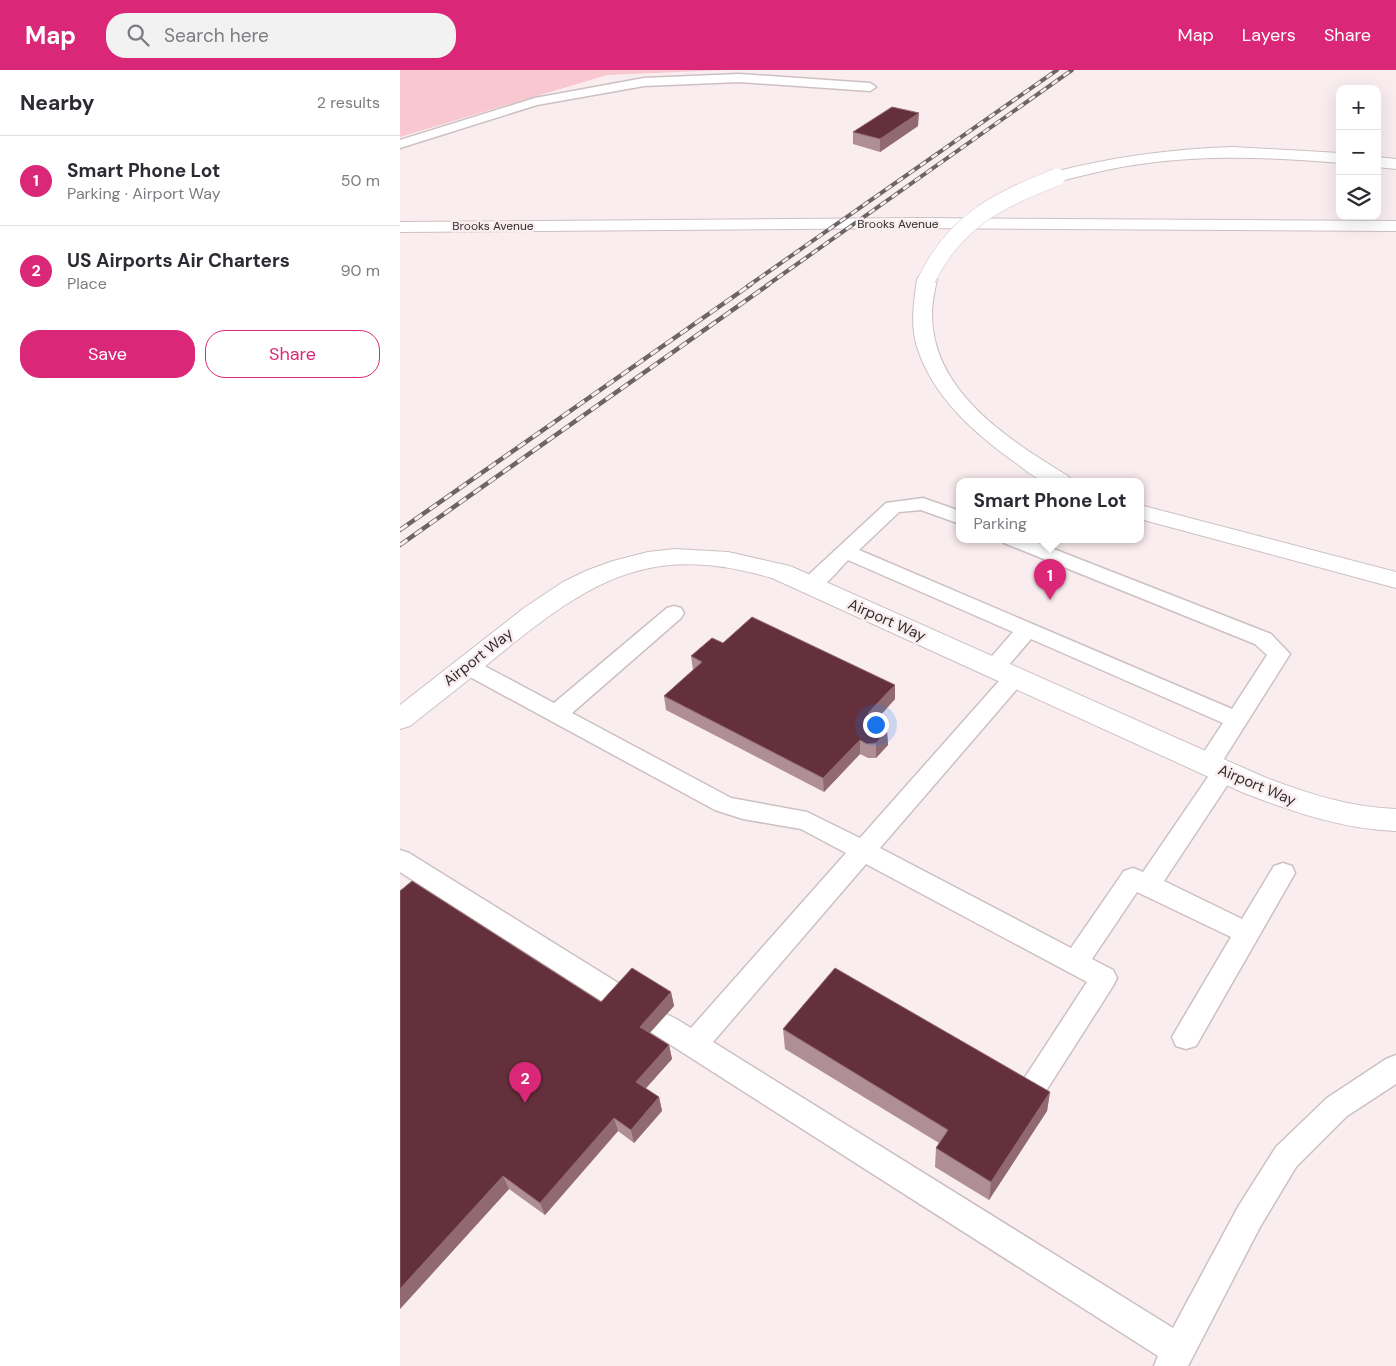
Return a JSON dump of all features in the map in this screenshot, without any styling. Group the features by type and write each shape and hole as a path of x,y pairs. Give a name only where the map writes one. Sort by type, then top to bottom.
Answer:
{"main road":[{"path":"1055,478 1020,456 985,430 947,387 931,359 923,333 921,307 927,279 944,248 974,219 1014,195 1058,177 1117,162 1196,152 1260,152 1336,158"},
{"path":"1381,162 1396,164"},
{"name":"Brooks Avenue","path":"400,227 913,223 1396,226"},
{"path":"1266,225 1396,238"},
{"path":"1144,513 1396,580"},
{"name":"Airport Way","path":"400,719 531,616 572,588 601,574 635,563 671,556 726,558 762,566 810,585 1254,785 1313,807 1358,816 1396,820"}],"lane":[{"path":"400,144 535,102 644,82 739,78 870,88"},
{"path":"810,585 893,507 923,504 956,516"},
{"path":"1021,543 1263,638 1279,654 1237,720 1216,768 1148,884"},
{"path":"847,552 1237,720"},
{"path":"555,714 674,613"},
{"path":"693,1045 863,850 1004,672 1028,630"},
{"path":"467,666 723,804 739,810 788,816 807,821 1104,978 1034,1085"},
{"path":"400,860 621,999"},
{"path":"1186,1037 1282,873"},
{"path":"1075,963 1134,878 1247,934"},
{"path":"658,1023 1174,1358 1249,1217 1286,1157 1337,1107 1396,1068"}],"shaded area":[{"path":"400,70 726,70 607,75 400,137"}],"building":[{"path":"892,107 919,113 880,139 853,132"},
{"path":"752,617 895,685 868,713 887,722 887,731 876,743 867,744 860,740 823,778 664,696 702,662 691,656 712,638 723,643"},
{"path":"412,881 601,1002 632,968 671,992 640,1027 669,1045 636,1082 659,1097 631,1130 614,1118 540,1203 503,1176 400,1289 400,891"},
{"path":"835,968 1050,1092 991,1182 936,1148 948,1130 783,1029"}],"railway":[{"path":"748,286 1057,70"},
{"path":"766,286 1072,70"},
{"path":"400,530 750,285"},
{"path":"400,545 768,285"}],"place":[{"name":"Smart Phone Lot","path":"1050,600"},
{"name":"US Airports Air Charters","path":"525,1103"}]}
